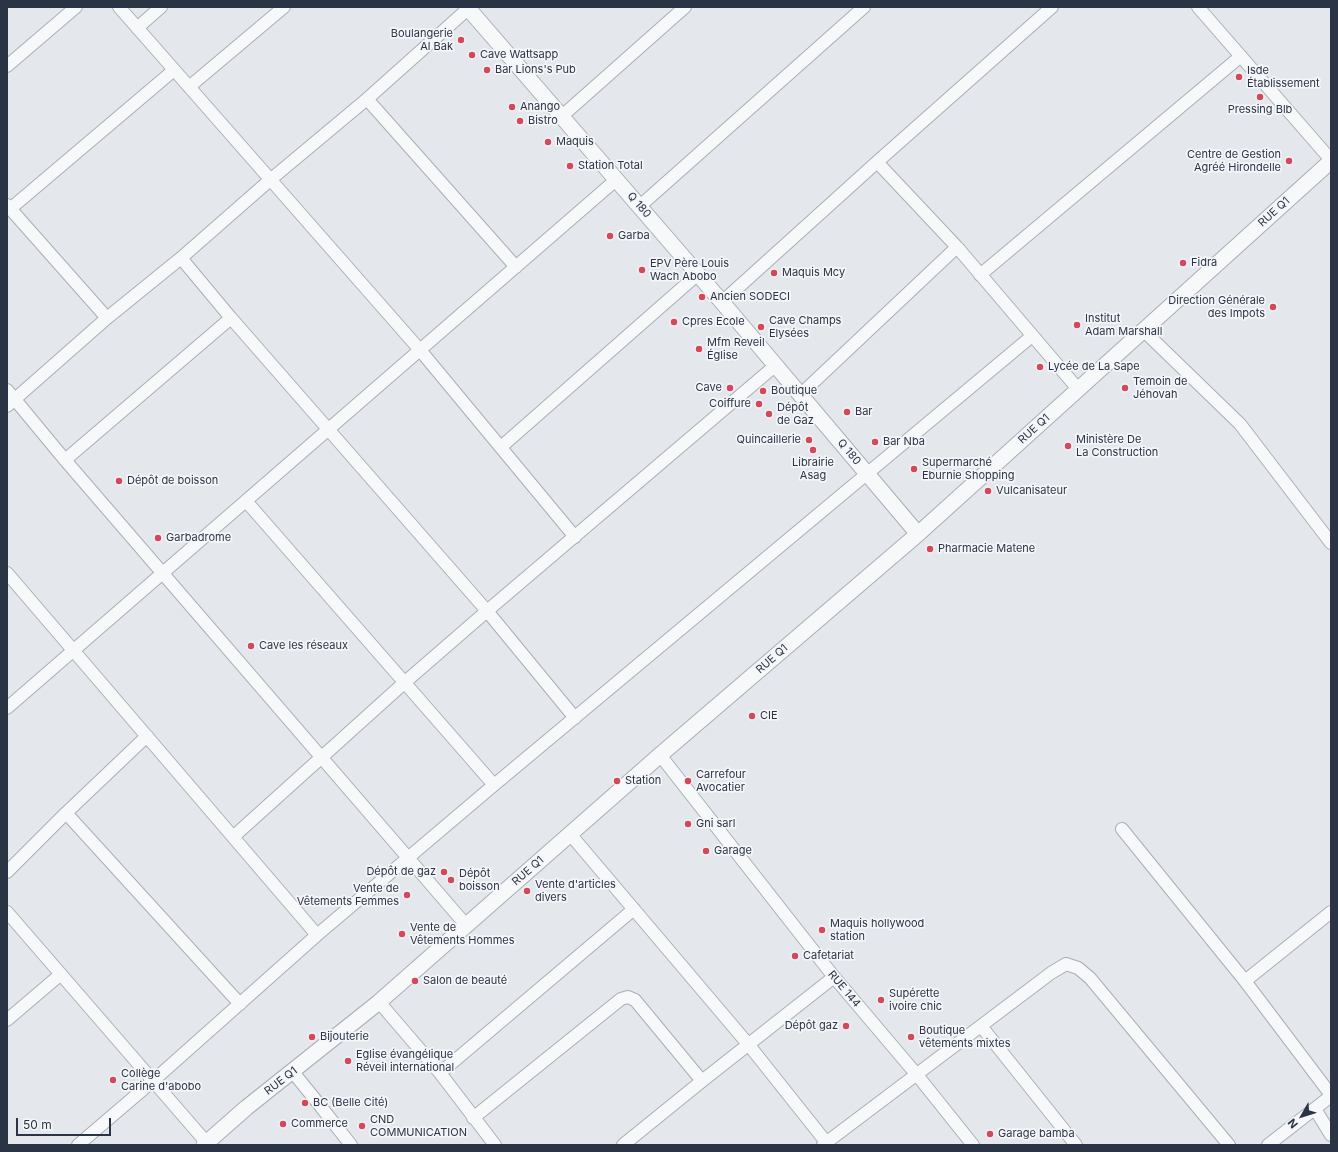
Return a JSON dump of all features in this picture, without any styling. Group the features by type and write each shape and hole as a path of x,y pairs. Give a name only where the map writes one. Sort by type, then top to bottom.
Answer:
{"street":[{"path":"7,66 76,7"},
{"path":"119,7 420,350 575,537"},
{"path":"137,28 161,7"},
{"path":"189,87 284,7"},
{"path":"466,925 10,398 181,258 270,180 367,99 469,7"},
{"name":"Q 180","path":"469,7 801,394 918,534"},
{"path":"562,116 685,7"},
{"path":"640,206 864,7"},
{"path":"722,302 1052,7"},
{"path":"1198,7 1331,160"},
{"path":"980,275 1240,56"},
{"path":"107,318 8,207 174,70"},
{"path":"367,99 516,267"},
{"name":"RUE Q1","path":"205,1143 379,1002 660,755 918,534 1144,331 1331,160"},
{"path":"877,162 957,247 1078,389"},
{"path":"7,708 617,179"},
{"path":"801,394 957,247"},
{"path":"181,258 231,318 487,611 575,718"},
{"path":"501,447 698,274"},
{"path":"65,460 231,318"},
{"path":"1144,331 1240,424 1331,542"},
{"path":"78,1145 154,1080 317,935 494,785 1032,336"},
{"path":"233,837 404,683 776,365"},
{"path":"246,501 494,785"},
{"path":"7,573 317,935"},
{"path":"7,872 66,813 147,736"},
{"name":"RUE 144","path":"660,755 834,977 973,1145"},
{"path":"66,813 240,1004"},
{"path":"1122,829 1245,981 1331,1096 1268,1145"},
{"path":"570,834 748,1044 824,1143 1051,973 1066,964 1078,968 1090,978 1229,1145"},
{"path":"440,1073 634,909"},
{"path":"7,912 154,1080 205,1143"},
{"path":"1245,981 1331,912"},
{"path":"7,1020 61,974"},
{"path":"623,1145 834,977"},
{"path":"473,1118 621,999 628,997 635,1000 702,1081"},
{"path":"379,1002 440,1073 495,1145"},
{"path":"981,1026 1076,1145"},
{"path":"292,1071 351,1145"},
{"path":"1315,1109 1331,1134"}],"place":[{"name":"Boulangerie Al Bak","path":"461,40"},
{"name":"Cave Wattsapp","path":"472,55"},
{"name":"Bar Lions's Pub","path":"487,70"},
{"name":"Isde Établissement","path":"1239,77"},
{"name":"Pressing Blb","path":"1260,97"},
{"name":"Anango","path":"512,107"},
{"name":"Bistro","path":"520,121"},
{"name":"Maquis","path":"548,142"},
{"name":"Centre de Gestion Agréé Hirondelle","path":"1289,161"},
{"name":"Station Total","path":"570,166"},
{"name":"Garba","path":"610,236"},
{"name":"Fidra","path":"1183,263"},
{"name":"EPV Père Louis Wach Abobo","path":"642,270"},
{"name":"Maquis Mcy","path":"774,273"},
{"name":"Ancien SODECI","path":"702,297"},
{"name":"Direction Générale des Impots","path":"1273,307"},
{"name":"Cpres Ecole","path":"674,322"},
{"name":"Institut Adam Marshall","path":"1077,325"},
{"name":"Cave Champs Elysées","path":"761,327"},
{"name":"Mfm Reveil Église","path":"699,349"},
{"name":"Lycée de La Sape","path":"1040,367"},
{"name":"Cave","path":"730,388"},
{"name":"Temoin de Jéhovah","path":"1125,388"},
{"name":"Boutique","path":"763,391"},
{"name":"Coiffure","path":"759,404"},
{"name":"Bar","path":"847,412"},
{"name":"Dépôt de Gaz","path":"769,414"},
{"name":"Quincaillerie","path":"809,440"},
{"name":"Bar Nba","path":"875,442"},
{"name":"Ministère De La Construction","path":"1068,446"},
{"name":"Librairie Asag","path":"813,450"},
{"name":"Supermarché Eburnie Shopping","path":"914,469"},
{"name":"Dépôt de boisson","path":"119,481"},
{"name":"Vulcanisateur","path":"988,491"},
{"name":"Garbadrome","path":"158,538"},
{"name":"Pharmacie Matene","path":"930,549"},
{"name":"Cave les réseaux","path":"251,646"},
{"name":"CIE","path":"752,716"},
{"name":"Station","path":"617,781"},
{"name":"Carrefour Avocatier","path":"688,781"},
{"name":"Gni sarl","path":"688,824"},
{"name":"Garage","path":"706,851"},
{"name":"Dépôt de gaz","path":"444,872"},
{"name":"Dépôt boisson","path":"451,880"},
{"name":"Vente d'articles divers","path":"527,891"},
{"name":"Vente de Vêtements Femmes","path":"407,895"},
{"name":"Maquis hollywood station","path":"822,930"},
{"name":"Vente de Vêtements Hommes","path":"402,934"},
{"name":"Cafetariat","path":"795,956"},
{"name":"Salon de beauté","path":"415,981"},
{"name":"Supérette ivoire chic","path":"881,1000"},
{"name":"Dépôt gaz","path":"846,1026"},
{"name":"Bijouterie","path":"312,1037"},
{"name":"Boutique vêtements mixtes","path":"911,1037"},
{"name":"Eglise évangélique Réveil international","path":"348,1061"},
{"name":"Collège Carine d'abobo","path":"113,1080"},
{"name":"BC (Belle Cité)","path":"305,1103"},
{"name":"Commerce","path":"283,1124"},
{"name":"CND COMMUNICATION","path":"362,1126"},
{"name":"Garage bamba","path":"990,1134"}]}
